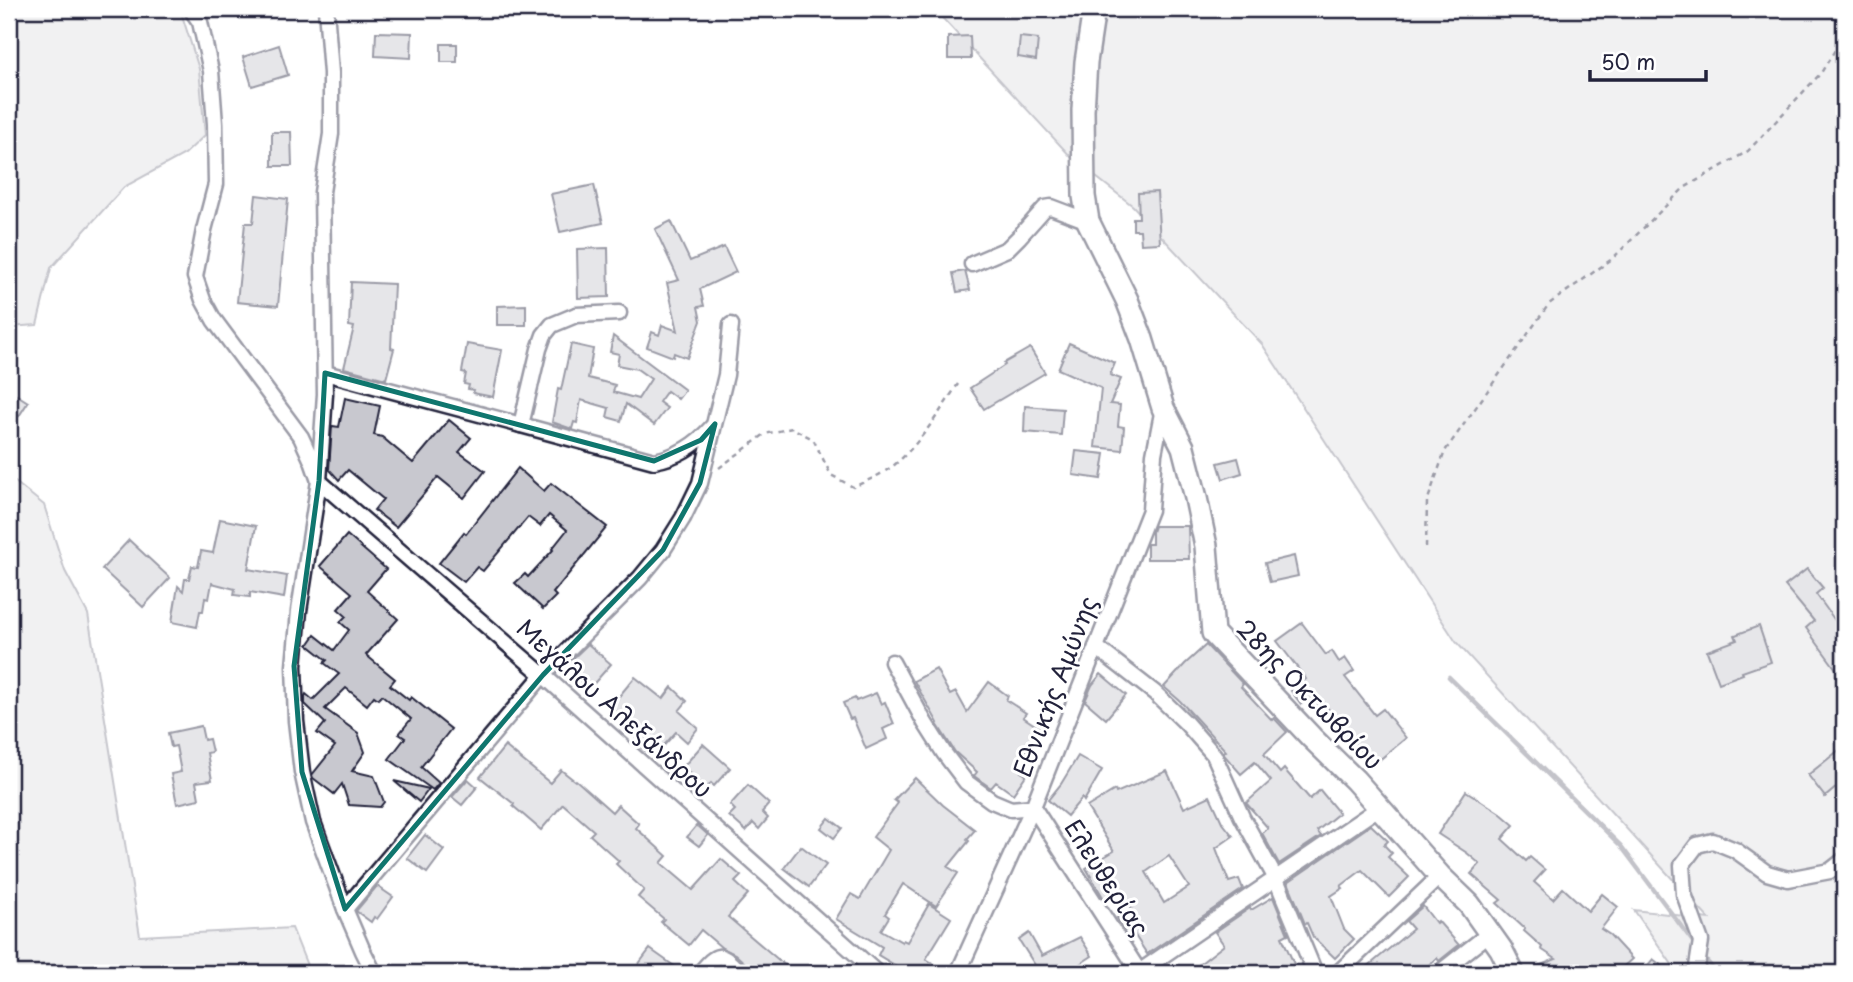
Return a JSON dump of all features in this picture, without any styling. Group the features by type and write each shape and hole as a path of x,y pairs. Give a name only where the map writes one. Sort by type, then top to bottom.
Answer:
{"street":[{"path":"191,9 200,22 211,71 216,184 195,277 214,320 300,438 319,481"},
{"path":"326,9 331,85 331,134 322,192 326,394 319,481 299,611 294,666 296,722 302,772 313,822 345,909 374,973"},
{"name":"28ης Οκτωβρίου","path":"1091,12 1083,110 1084,196 1088,221 1126,300 1142,340 1163,408 1182,447 1206,546 1213,633 1469,904 1514,973"},
{"path":"972,264 1007,249 1045,208 1051,207 1088,221"},
{"path":"521,425 539,349 544,335 552,325 576,316 619,313"},
{"path":"345,909 543,675 640,578 663,550 700,483 726,375 731,325"},
{"path":"325,373 654,461 670,458 701,440 715,424"},
{"name":"Εθνικής Αμύνης","path":"958,973 1033,807 1150,510 1154,454 1163,408"},
{"name":"Μεγάλου Αλεξάνδρου","path":"319,481 543,675 877,973"},
{"path":"1096,647 1155,693 1214,755 1242,817 1276,879 1315,973"},
{"path":"892,662 925,723 966,782 992,801 1011,809 1033,807"},
{"name":"Ελευθερίας","path":"1033,807 1140,973"},
{"path":"1140,973 1380,807"},
{"path":"1696,973 1701,941 1685,894 1682,865 1697,845 1713,841 1735,850 1767,873 1788,879 1830,871 1844,860"},
{"path":"1338,973 1440,876"},
{"path":"1439,973 1490,933"},
{"path":"700,973 718,956 723,957 741,973"}],"path":[{"path":"1426,547 1427,502 1445,451 1549,304 1612,259 1684,188 1748,151 1821,73 1844,36"},
{"path":"700,483 765,434 792,428 813,439 831,475 853,488 900,461 931,425 958,384"}],"highlighted area":[{"path":"325,373 654,461 701,440 715,424 700,483 663,550 543,675 345,909 302,772 294,666 319,481"}],"shaded area":[{"path":"9,9 180,9 199,69 205,135 185,154 124,187 51,268 37,325 9,327"},
{"path":"934,9 1844,9 1844,973 1678,973 1634,910 1709,919 1456,642 1262,344 1133,206 1073,159"},
{"path":"9,477 44,505 65,571 88,614 140,936 292,928 310,973 9,973"}],"building":[{"path":"376,32 412,33 411,58 375,56"},
{"path":"970,36 971,59 948,59 948,37"},
{"path":"1020,37 1038,39 1036,60 1018,57"},
{"path":"441,44 457,44 457,62 441,62"},
{"path":"279,45 288,75 252,86 243,57"},
{"path":"272,132 291,132 292,166 272,166"},
{"path":"594,185 603,223 560,232 551,194"},
{"path":"1157,192 1160,243 1141,244 1140,230 1133,230 1133,218 1139,218 1138,193"},
{"path":"256,195 288,199 278,306 237,302 245,223 253,223"},
{"path":"671,221 690,261 724,247 736,272 700,289 704,306 698,307 701,321 687,358 674,353 673,357 647,347 652,332 659,335 662,325 678,331 667,283 679,280 655,229"},
{"path":"608,248 609,297 578,298 577,249"},
{"path":"965,271 970,290 957,292 953,273"},
{"path":"351,282 394,284 391,348 394,349 386,379 344,368 354,327 349,326"},
{"path":"526,305 526,325 497,325 497,306"},
{"path":"613,336 685,390 678,399 667,391 659,402 667,408 654,425 626,404 621,421 607,417 609,408 581,400 577,423 574,422 572,429 552,422 571,344 593,349 588,378 615,385 613,392 638,399 651,379 637,369 617,365 619,354 610,352"},
{"path":"1069,343 1115,363 1110,375 1121,379 1110,404 1120,405 1118,426 1124,427 1122,450 1095,447 1101,388 1058,369"},
{"path":"467,344 502,350 493,397 473,393 474,390 468,389 469,385 464,384 466,373 462,372"},
{"path":"1030,348 1045,373 984,409 970,388"},
{"path":"17,395 28,402 19,416 9,409"},
{"path":"345,398 380,406 374,435 382,437 413,463 449,420 471,438 459,452 485,471 464,498 438,477 396,527 374,510 383,499 348,470 339,480 329,469 332,426 339,427"},
{"path":"1025,406 1063,409 1061,435 1024,432"},
{"path":"1076,451 1105,454 1101,479 1073,475"},
{"path":"1238,458 1242,473 1223,479 1218,463"},
{"path":"518,468 544,491 551,483 607,527 553,593 556,596 543,609 515,583 525,574 528,577 567,530 549,515 540,526 528,517 483,571 477,567 464,582 439,563 464,532 466,534"},
{"path":"220,519 256,526 248,569 287,576 284,598 250,592 250,597 234,595 235,589 212,583 209,599 205,598 203,611 200,611 197,627 172,622 178,586 183,591 185,579 189,579 192,566 198,567 201,551 213,553"},
{"path":"1154,526 1188,526 1189,559 1147,559 1147,544 1152,544"},
{"path":"347,535 386,569 367,591 398,619 366,655 395,679 390,685 409,700 411,697 451,729 421,767 439,783 433,790 389,759 405,738 399,734 411,719 382,695 378,699 374,696 367,705 346,688 325,709 358,733 365,752 352,771 374,776 384,802 380,807 349,805 342,784 334,794 312,775 335,746 317,733 325,723 305,704 305,696 306,694 313,700 339,674 324,663 327,660 308,645 315,635 334,650 349,630 340,622 346,616 338,609 352,593 320,566"},
{"path":"129,540 170,578 143,607 102,569"},
{"path":"1294,556 1298,576 1270,582 1265,563"},
{"path":"1807,569 1823,588 1816,594 1844,633 1844,680 1806,628 1814,621 1785,586"},
{"path":"1302,623 1326,655 1332,651 1339,662 1345,658 1354,671 1345,677 1375,715 1383,709 1406,738 1372,766 1323,702 1314,710 1306,700 1301,704 1291,691 1306,679 1277,641"},
{"path":"1759,626 1771,662 1719,683 1707,651 1737,640 1735,635"},
{"path":"588,644 611,664 589,689 564,667"},
{"path":"1206,645 1243,684 1241,687 1287,732 1264,754 1280,773 1284,769 1310,799 1320,790 1339,813 1317,831 1321,836 1279,864 1262,833 1268,828 1246,803 1271,781 1255,762 1241,774 1223,753 1226,751 1164,687"},
{"path":"936,669 950,695 956,692 967,712 989,682 1008,696 1006,700 1026,713 1023,717 1041,729 1024,754 1031,758 1021,772 1026,775 1013,794 996,782 991,788 974,776 977,772 955,752 937,724 914,681"},
{"path":"1101,674 1126,695 1106,719 1085,701 1092,685"},
{"path":"635,677 663,699 672,687 687,701 679,711 698,728 687,742 676,732 659,751 651,744 645,751 634,741 638,737 632,731 636,728 610,707"},
{"path":"876,693 881,704 885,702 894,724 883,729 887,739 866,749 853,718 850,719 843,703"},
{"path":"201,726 204,740 209,739 212,752 207,753 212,780 196,782 199,799 177,804 171,774 181,772 176,746 171,747 168,733"},
{"path":"703,744 730,768 714,786 711,783 707,788 703,785 700,788 688,777 691,774 683,767"},
{"path":"505,746 550,783 561,770 612,812 618,805 639,824 636,828 667,856 661,863 693,890 721,859 741,876 735,882 748,894 728,917 794,973 752,973 735,954 722,948 701,930 689,945 661,922 664,919 638,897 644,890 616,864 619,861 590,835 594,831 563,804 541,830 480,777"},
{"path":"1844,746 1844,781 1825,797 1808,775"},
{"path":"1078,756 1102,770 1084,801 1082,798 1067,816 1048,800"},
{"path":"1167,771 1184,808 1210,796 1222,822 1233,836 1216,848 1229,882 1239,879 1243,889 1147,954 1130,928 1124,931 1117,918 1132,910 1120,889 1104,899 1086,868 1114,851 1087,807 1115,790 1116,793","holes":["1169,856 1189,887 1164,903 1146,872"]},
{"path":"915,778 975,830 948,867 958,873 936,906 903,884 885,914 889,917 881,930 902,942 907,942 929,904 951,918 926,959 936,965 931,973 899,973 901,969 878,955 882,947 836,919 851,894 860,899 889,850 873,837 898,803 894,800"},
{"path":"468,779 477,787 462,805 452,797"},
{"path":"394,781 429,789 419,802"},
{"path":"748,785 769,804 762,812 768,818 759,829 753,823 746,831 729,816 735,810 730,805"},
{"path":"1466,791 1514,825 1502,839 1526,861 1530,857 1545,870 1534,882 1553,899 1563,888 1588,911 1602,894 1618,907 1601,929 1632,959 1616,973 1526,973 1556,959 1541,949 1525,929 1497,903 1501,900 1471,874 1480,864 1438,834"},
{"path":"829,818 842,828 834,838 821,828"},
{"path":"697,825 708,835 699,846 687,837"},
{"path":"1371,825 1388,841 1384,845 1392,853 1388,857 1409,877 1389,897 1362,870 1331,896 1344,929 1354,939 1335,958 1313,937 1288,882"},
{"path":"425,835 444,850 427,873 407,858"},
{"path":"801,846 826,865 809,887 784,868"},
{"path":"377,886 393,897 377,919 374,917 371,922 356,911"},
{"path":"1273,897 1288,934 1282,937 1298,973 1188,973 1224,945 1215,932 1250,908 1251,910"},
{"path":"1423,906 1459,945 1419,973 1360,973 1413,929 1406,921"},
{"path":"1029,933 1042,956 1080,937 1092,956 1066,973 1040,973 1019,940"},
{"path":"650,949 684,973 632,973"},
{"path":"1653,959 1671,973 1641,973"}],"waterway":[{"path":"1449,677 1621,846 1696,946"},
{"path":"1703,956 1716,973"}]}
